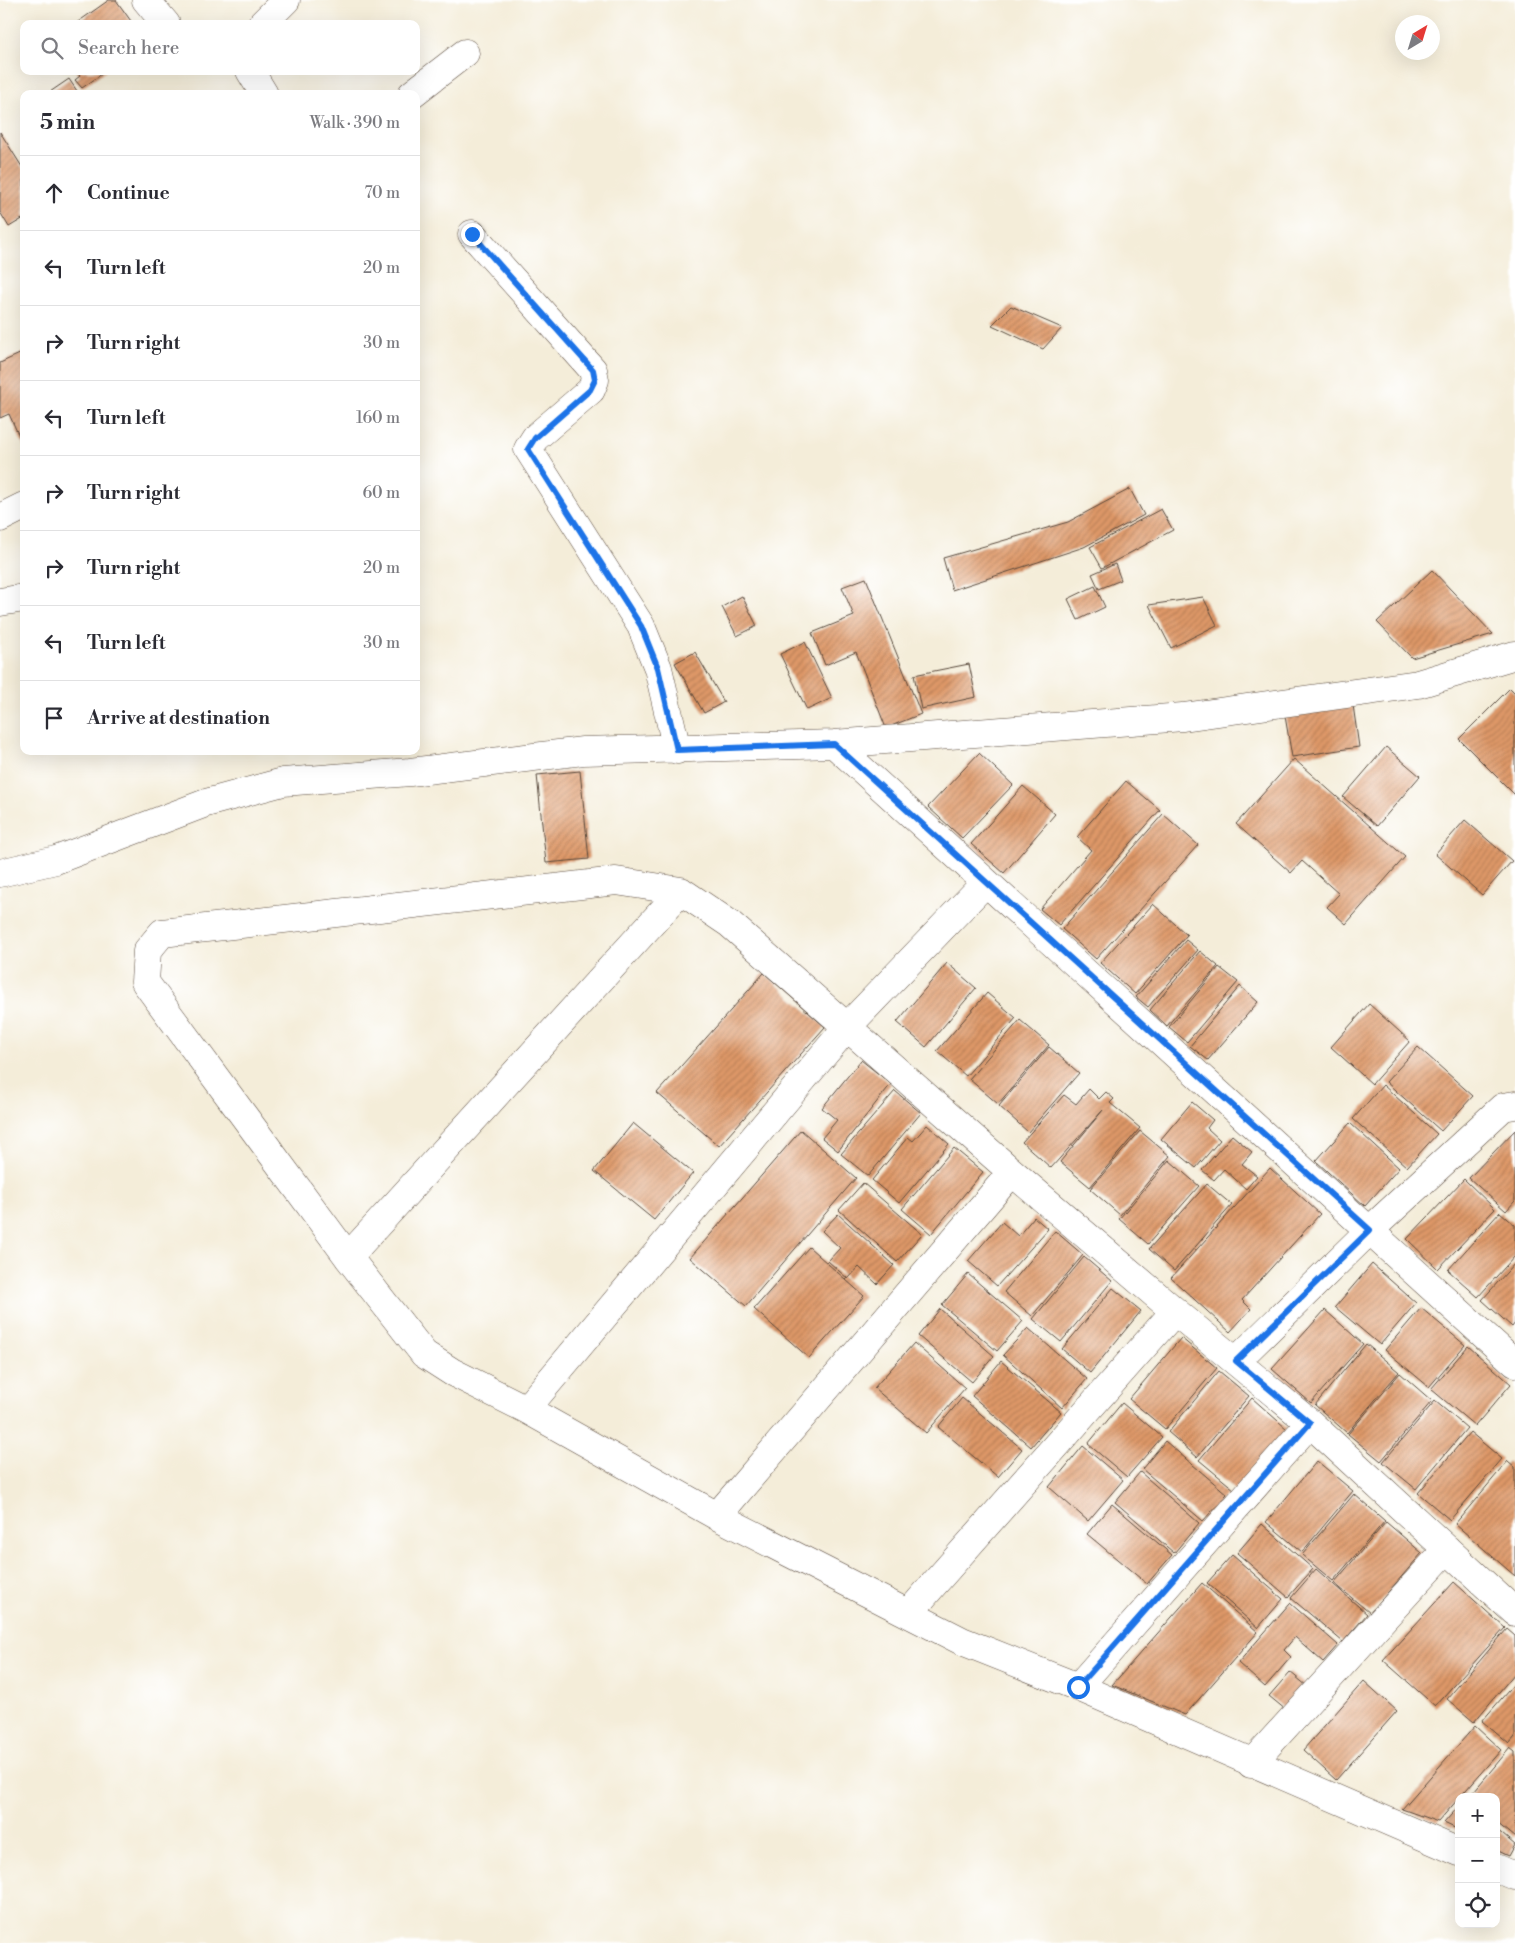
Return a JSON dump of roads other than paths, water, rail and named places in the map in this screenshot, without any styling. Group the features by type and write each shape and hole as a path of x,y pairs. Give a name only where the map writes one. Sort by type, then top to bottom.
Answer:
{"street":[{"path":"146,0 163,20"},
{"path":"266,20 286,0"},
{"path":"417,90 465,53"},
{"path":"252,75 262,90"},
{"path":"472,234 593,370 595,380 590,390 535,438 528,449 641,626 658,668 677,750"},
{"path":"0,518 20,508"},
{"path":"0,602 20,599"},
{"path":"0,873 56,860 206,803 283,782 407,762 583,751 677,750 834,744 1183,717 1418,684 1515,655"},
{"path":"834,744 1515,1363"},
{"path":"1455,1850 1251,1764 1078,1687 962,1641 717,1516 526,1410 452,1372 424,1354 348,1257 145,982 147,950 162,933 616,880 681,891 730,924 1012,1172 1177,1313 1310,1423 1515,1612"},
{"path":"526,1410 847,1027 986,882"},
{"path":"348,1257 681,891"},
{"path":"1236,1361 1370,1230 1503,1107 1515,1105"},
{"path":"717,1516 1012,1172"},
{"path":"919,1618 916,1606 922,1598 1168,1319 1177,1313"},
{"path":"1078,1687 1310,1423"},
{"path":"1251,1764 1447,1548"}]}
